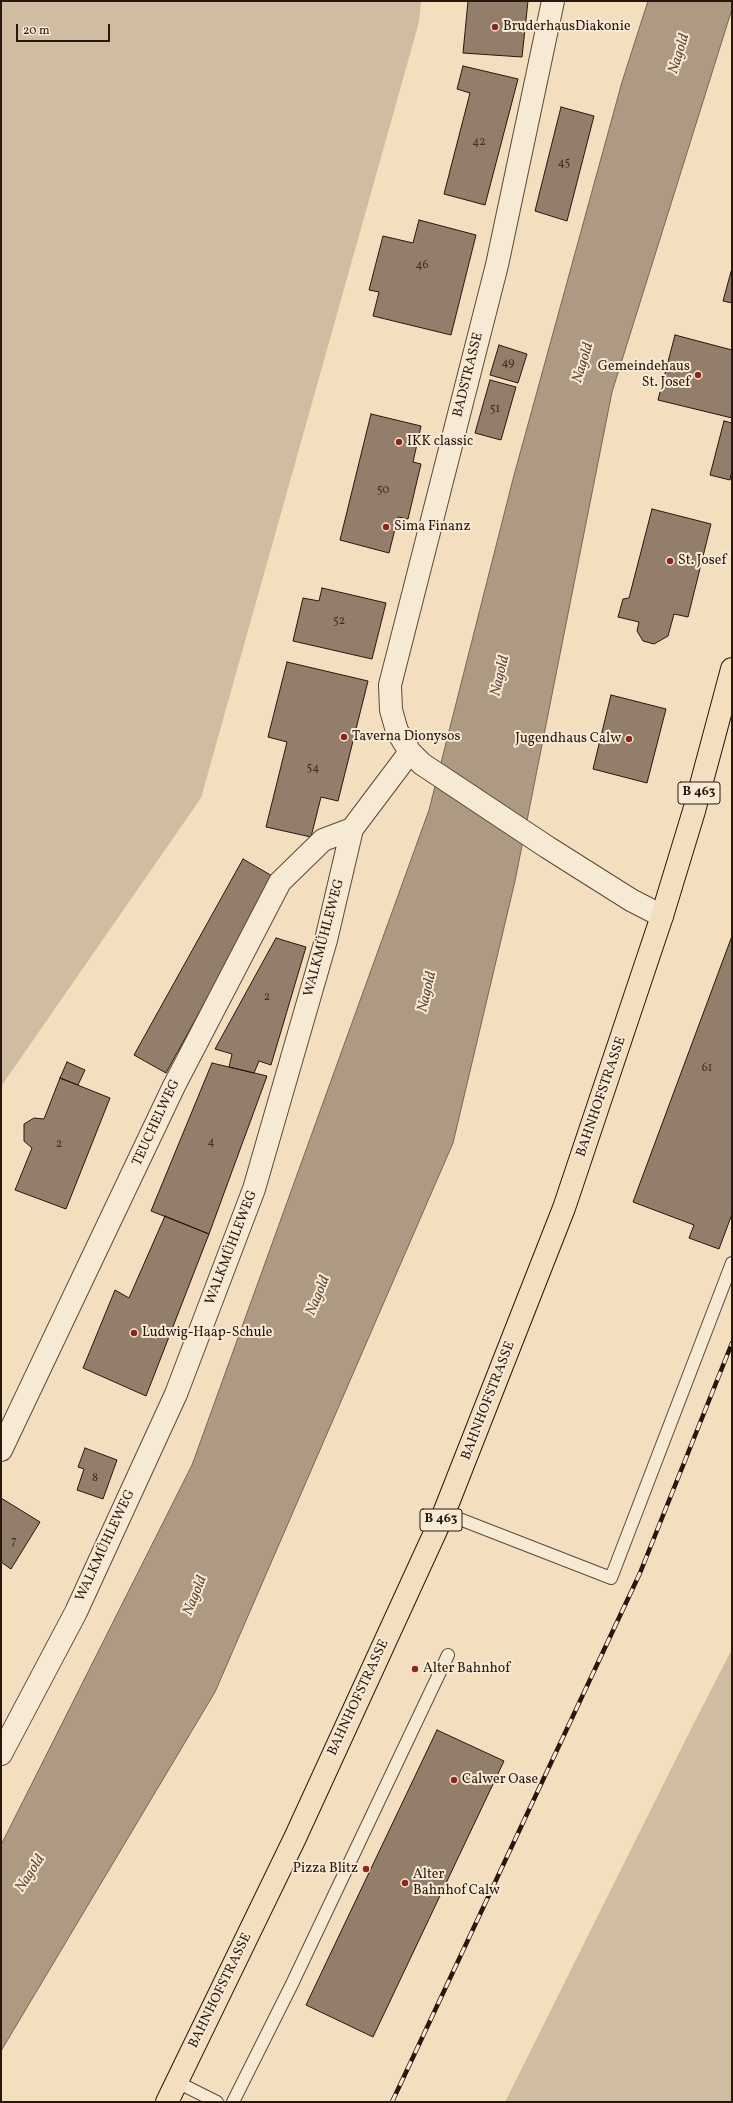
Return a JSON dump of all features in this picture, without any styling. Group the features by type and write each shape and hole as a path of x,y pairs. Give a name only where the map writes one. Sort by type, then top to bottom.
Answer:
{"main road":[{"name":"BAHNHOFSTRASSE","path":"167,2102 295,1838 444,1513 564,1208 662,916 694,811 732,669"}],"street":[{"name":"BADSTRASSE","path":"416,758 397,731 391,710 390,685 497,265 553,1"},
{"name":"WALKMÜHLEWEG","path":"1,1754 76,1612 176,1394 246,1211 254,1189 326,940 352,829 416,758"},
{"path":"416,758 547,847 631,900 662,916"},
{"name":"TEUCHELWEG","path":"1,1450 174,1086 280,882 323,840 352,829"}],"lane":[{"path":"444,1513 611,1578 732,1263"},
{"path":"232,2102 292,1984 448,1655"},
{"path":"177,2082 217,2102"}],"shaded area":[{"path":"1,1 421,1 419,22 201,798 2,1085 1,1091"},
{"path":"732,1649 732,2102 505,2102 690,1731"}],"water":[{"name":"Nagold","path":"648,1 732,1 732,9 612,392 515,881 453,1143 215,1692 1,2051 1,1845 192,1465 429,810 513,479 622,82"}],"building":[{"name":"BruderhausDiakonie","path":"468,1 528,1 522,57 463,53"},
{"path":"463,66 518,79 485,205 444,194 470,93 457,89"},
{"path":"561,107 594,116 567,221 535,211"},
{"path":"419,220 476,235 451,335 373,316 379,292 369,290 383,236 413,243"},
{"path":"732,268 732,303 723,301"},
{"name":"Gemeindehaus St. Josef","path":"675,335 732,350 732,418 658,400"},
{"path":"499,345 527,354 518,383 490,375"},
{"path":"490,380 516,387 501,440 475,433"},
{"path":"371,414 421,426 413,462 421,464 408,519 398,517 389,553 340,540"},
{"path":"724,421 732,423 732,470 730,480 710,475"},
{"name":"St. Josef","path":"652,509 711,524 688,617 674,614 668,636 654,644 643,641 637,631 639,622 618,617 623,599 629,598"},
{"path":"322,588 386,603 372,659 293,641 303,598 319,601"},
{"path":"287,662 368,681 338,801 321,797 311,837 266,827 287,742 268,737"},
{"name":"Jugendhaus Calw","path":"611,695 666,709 647,783 593,769"},
{"path":"243,859 274,877 166,1073 134,1055"},
{"path":"732,936 732,1214 719,1249 689,1238 694,1225 633,1202"},
{"path":"276,938 306,947 271,1065 259,1061 254,1073 229,1067 232,1054 215,1049"},
{"path":"67,1062 85,1070 78,1085 60,1078"},
{"path":"212,1063 267,1076 209,1234 151,1211"},
{"path":"60,1078 110,1098 66,1209 15,1190 32,1148 24,1141 24,1124 34,1118 44,1119"},
{"name":"Ludwig-Haap-Schule","path":"165,1216 209,1234 146,1396 83,1368 115,1290 129,1298"},
{"path":"85,1448 117,1460 103,1499 77,1490 84,1469 78,1467"},
{"path":"1,1498 40,1522 11,1569 1,1562"},
{"name":"Alter Bahnhof Calw","path":"437,1730 504,1761 373,2037 306,2005"}],"railway":[{"path":"392,2102 640,1573 732,1343"}],"place":[{"name":"BruderhausDiakonie","path":"495,27"},
{"name":"Gemeindehaus St. Josef","path":"698,375"},
{"name":"IKK classic","path":"399,442"},
{"name":"Sima Finanz","path":"386,527"},
{"name":"St. Josef","path":"670,561"},
{"name":"Taverna Dionysos","path":"344,737"},
{"name":"Jugendhaus Calw","path":"629,739"},
{"name":"Ludwig-Haap-Schule","path":"134,1333"},
{"name":"Alter Bahnhof","path":"415,1669"},
{"name":"Calwer Oase","path":"454,1780"},
{"name":"Pizza Blitz","path":"366,1869"},
{"name":"Alter Bahnhof Calw","path":"405,1883"}]}
